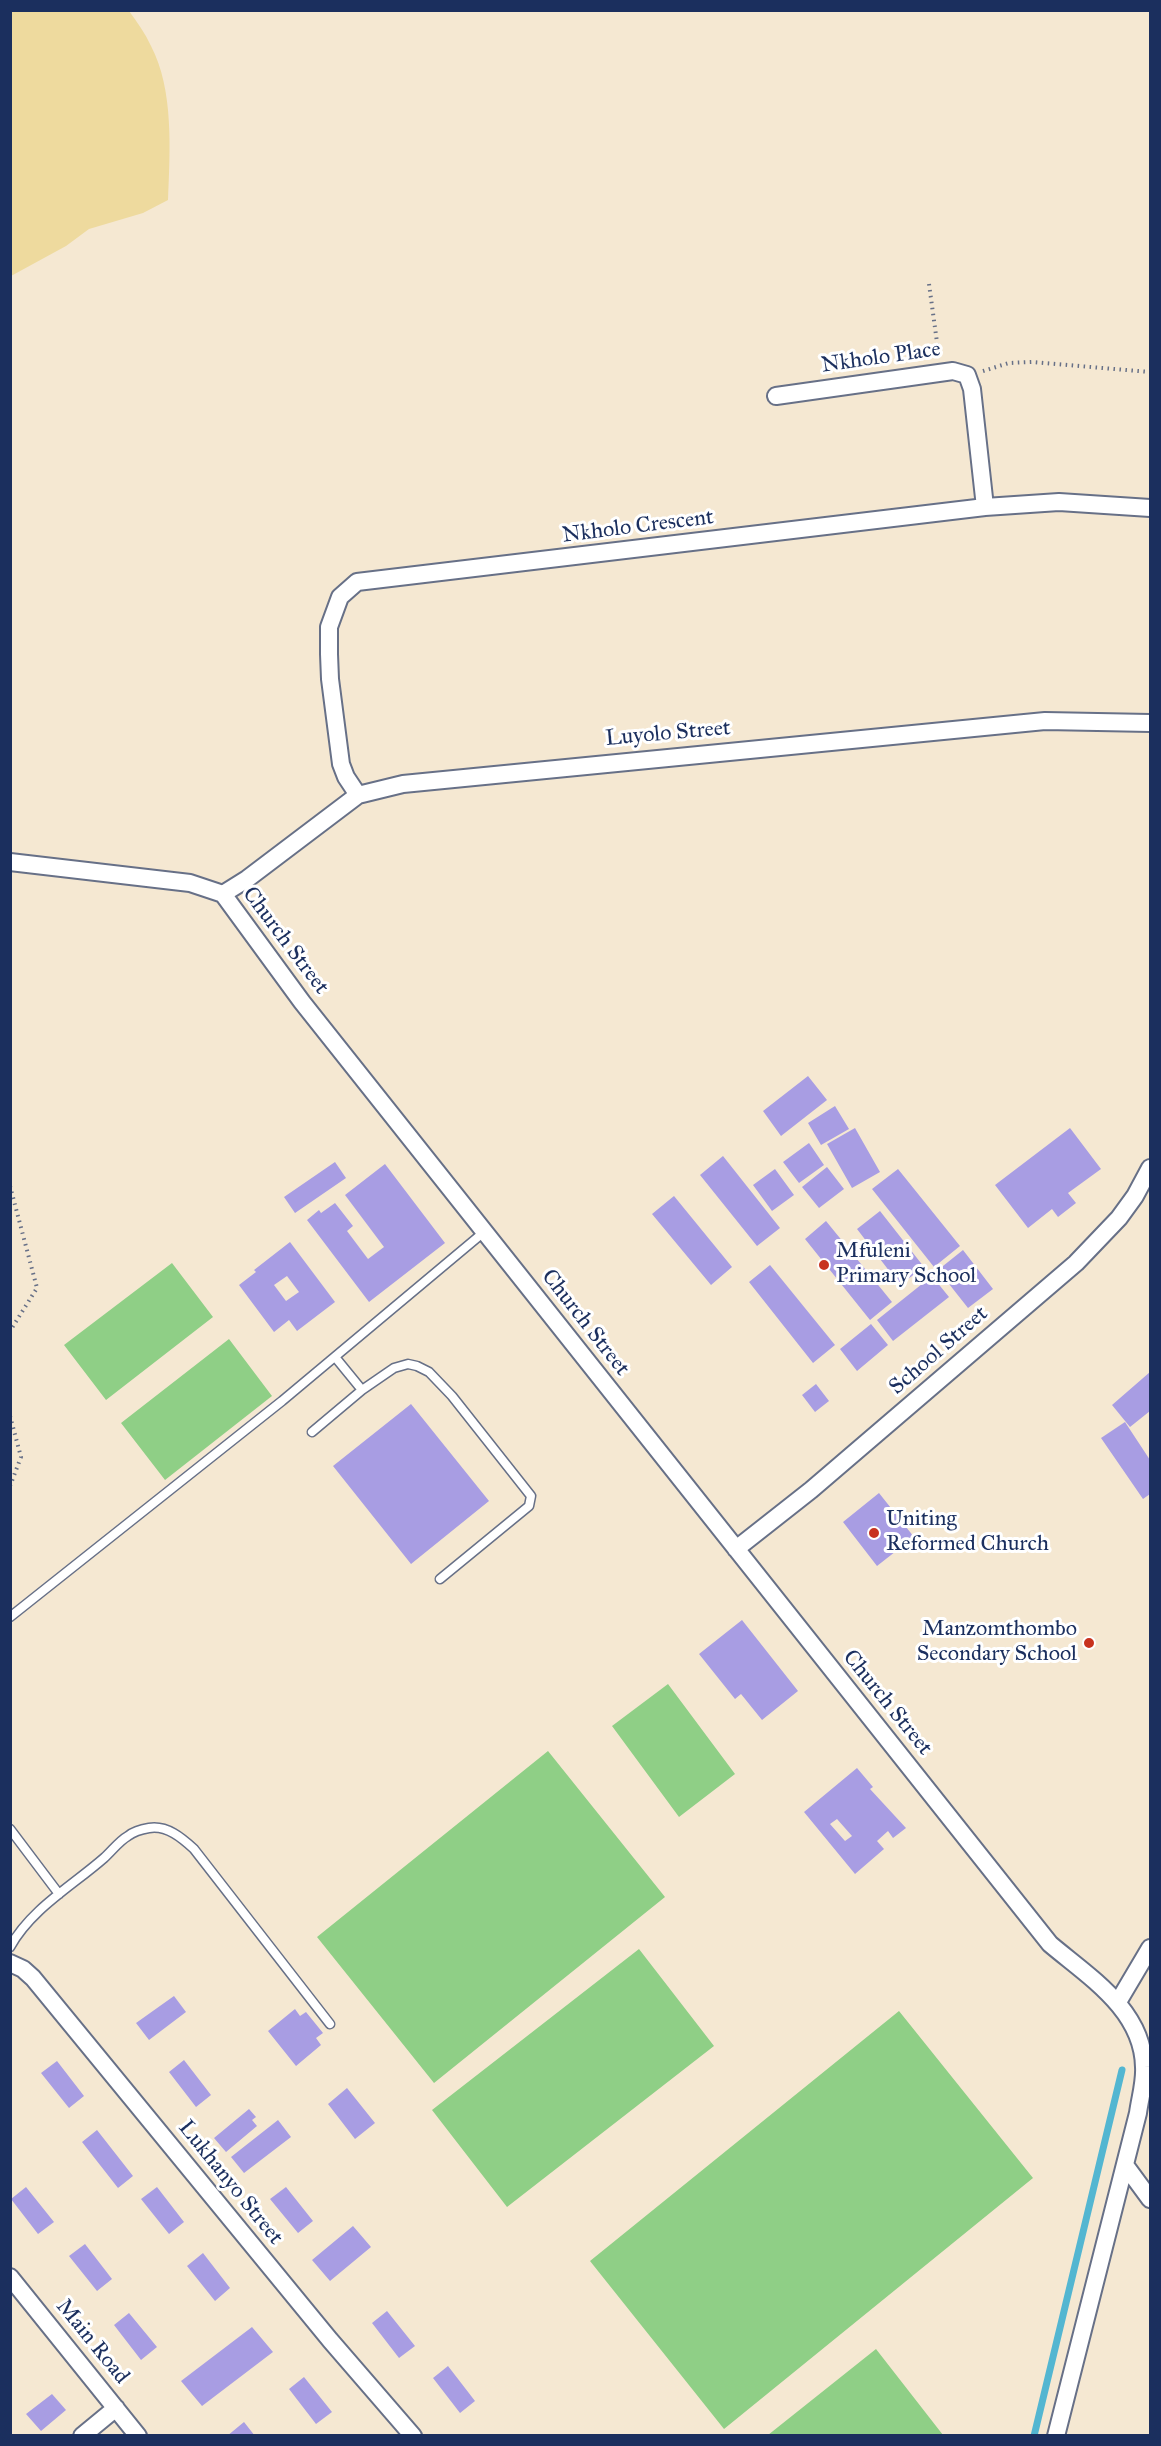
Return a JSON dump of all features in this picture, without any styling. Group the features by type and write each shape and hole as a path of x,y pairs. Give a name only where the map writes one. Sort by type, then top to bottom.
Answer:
{"street":[{"name":"Nkholo Place","path":"776,396 953,370 967,375 972,389 985,507"},
{"name":"Nkholo Crescent","path":"358,795 346,777 341,764 329,654 329,627 340,597 357,582 985,507 1059,502 1150,508"},
{"name":"Luyolo Street","path":"223,894 247,879 358,795 403,783 1033,722 1082,720 1150,723"},
{"name":"Church Street","path":"10,862 190,883 223,894 302,1002 1050,1944 1118,2002 1137,2033 1144,2066 1138,2113 1056,2436"},
{"name":"School Street","path":"736,1549 811,1490 1076,1263 1119,1218 1135,1196 1150,1168"},
{"path":"1118,2002 1150,1948"},
{"name":"Lukhanyo Street","path":"10,1963 33,1978 330,2340 413,2436"},
{"path":"1125,2165 1150,2199"},
{"name":"Main Road","path":"10,2277 138,2436"},
{"path":"82,2436 116,2408"}],"lane":[{"path":"10,1617 335,1356 484,1232"},
{"path":"335,1356 362,1390"},
{"path":"312,1432 362,1390 402,1365 417,1366 429,1372 452,1396 531,1496 529,1506 440,1579"},
{"path":"10,1947 29,1923 59,1894 104,1858 127,1836 151,1827 167,1830 194,1849 330,2024"},
{"path":"10,1829 59,1894"}],"path":[{"path":"929,284 941,372"},
{"path":"967,375 1009,363 1032,362 1150,372"},
{"path":"10,1186 37,1288 10,1330"},
{"path":"10,1416 21,1457 10,1486"}],"green space":[{"path":"172,1263 213,1317 106,1400 64,1345"},
{"path":"229,1339 272,1396 165,1480 121,1423"},
{"path":"668,1684 735,1774 679,1817 612,1726"},
{"path":"548,1751 665,1897 434,2083 317,1937"},
{"path":"639,1949 714,2046 507,2207 432,2110"},
{"path":"899,2011 1033,2178 724,2429 590,2261"},
{"path":"876,2349 943,2435 768,2435"}],"sand":[{"path":"11,10 129,11 151,46 164,82 170,141 168,200 143,213 89,229 66,246 11,276"}],"building":[{"path":"808,1076 827,1100 781,1136 763,1111"},
{"path":"835,1106 849,1129 821,1145 808,1123"},
{"path":"855,1128 880,1172 852,1188 827,1144"},
{"path":"1070,1128 1101,1169 1068,1193 1076,1203 1058,1217 1052,1209 1028,1228 995,1185"},
{"path":"809,1143 824,1165 799,1183 783,1162"},
{"path":"723,1156 780,1228 757,1246 700,1175"},
{"path":"335,1162 346,1178 295,1213 284,1197"},
{"path":"385,1164 445,1243 369,1302 307,1220 319,1210 321,1213 335,1203 353,1226 347,1231 368,1259 384,1247 345,1195"},
{"path":"827,1167 844,1189 819,1208 802,1187"},
{"path":"775,1169 794,1195 772,1211 753,1185"},
{"path":"898,1169 960,1246 934,1267 872,1189"},
{"path":"674,1196 732,1267 711,1285 652,1214"},
{"path":"880,1211 924,1267 900,1285 857,1229"},
{"path":"826,1221 892,1302 870,1320 805,1239"},
{"path":"290,1242 335,1302 297,1331 289,1320 274,1332 239,1285 256,1272 254,1270","holes":["287,1276 299,1292 286,1301 274,1285"]},
{"path":"963,1250 993,1289 968,1308 938,1270"},
{"path":"770,1265 835,1345 813,1363 749,1282"},
{"path":"932,1276 949,1297 893,1341 877,1320"},
{"path":"871,1324 888,1345 857,1371 840,1349"},
{"path":"1150,1372 1150,1411 1130,1427 1112,1405"},
{"path":"816,1384 829,1401 815,1412 802,1395"},
{"path":"411,1404 489,1501 411,1564 333,1466"},
{"path":"1125,1422 1150,1460 1150,1494 1143,1499 1101,1438"},
{"path":"879,1493 914,1537 877,1566 843,1522"},
{"path":"742,1620 798,1691 762,1720 741,1694 735,1699 699,1654"},
{"path":"857,1768 873,1787 870,1789 906,1828 893,1838 888,1831 877,1841 884,1849 855,1874 804,1812","holes":["837,1819 852,1836 845,1841 830,1824"]},
{"path":"174,1996 186,2012 149,2040 136,2023"},
{"path":"295,2009 300,2016 306,2012 323,2033 316,2038 321,2045 296,2066 268,2031"},
{"path":"184,2060 211,2095 196,2107 169,2072"},
{"path":"57,2061 84,2096 69,2108 41,2073"},
{"path":"347,2088 375,2123 355,2139 328,2104"},
{"path":"249,2109 256,2117 252,2120 257,2126 226,2152 214,2138"},
{"path":"278,2120 291,2137 244,2173 231,2157"},
{"path":"97,2130 133,2176 118,2188 82,2142"},
{"path":"26,2187 54,2222 38,2234 11,2199"},
{"path":"157,2187 184,2222 169,2234 141,2199"},
{"path":"286,2187 313,2221 298,2233 270,2199"},
{"path":"353,2226 371,2247 330,2281 312,2260"},
{"path":"85,2244 112,2279 97,2291 69,2256"},
{"path":"203,2253 230,2288 215,2301 187,2266"},
{"path":"387,2311 415,2346 399,2358 372,2323"},
{"path":"129,2313 157,2347 141,2360 114,2325"},
{"path":"252,2327 273,2352 202,2406 181,2381"},
{"path":"448,2366 475,2401 460,2413 433,2378"},
{"path":"304,2377 332,2412 316,2424 289,2389"},
{"path":"52,2394 66,2410 41,2431 26,2414"},
{"path":"244,2422 255,2436 227,2436"}],"waterway":[{"path":"1034,2436 1122,2070"}],"place":[{"name":"Mfuleni Primary School","path":"824,1265"},
{"name":"Uniting Reformed Church","path":"874,1533"},
{"name":"Manzomthombo Secondary School","path":"1089,1643"}]}
